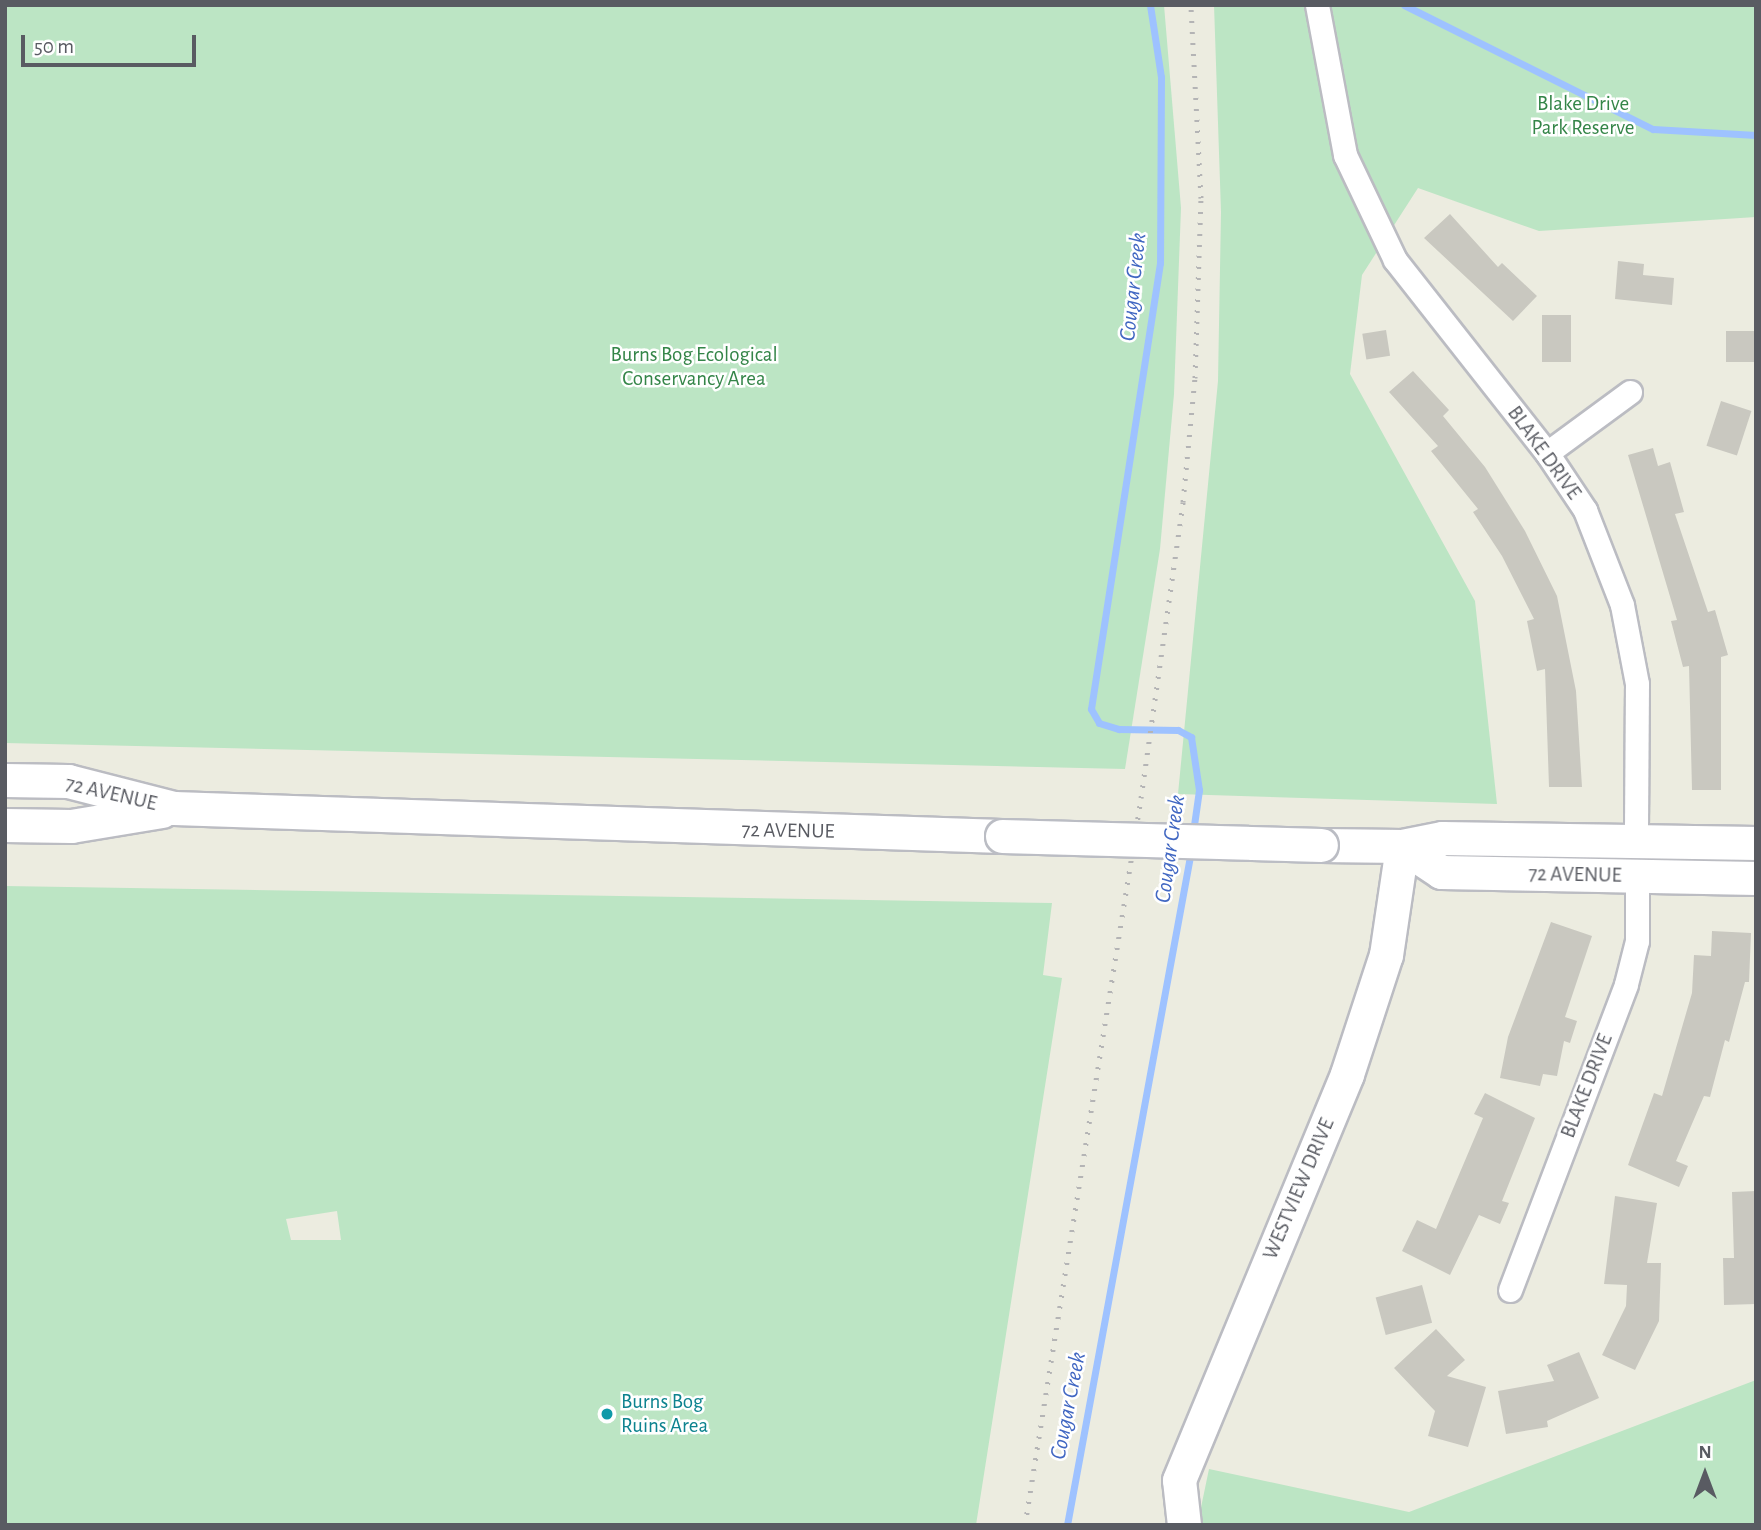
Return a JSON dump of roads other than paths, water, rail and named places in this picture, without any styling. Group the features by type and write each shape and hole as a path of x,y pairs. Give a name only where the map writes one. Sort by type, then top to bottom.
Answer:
{"main road":[{"name":"72 AVENUE","path":"5,780 68,781 174,808"},
{"name":"72 AVENUE","path":"5,825 71,826 174,808 1321,845 1402,846 1442,838 1756,843"},
{"name":"72 AVENUE","path":"1402,846 1441,872 1756,878"},
{"name":"WESTVIEW DRIVE","path":"1184,1525 1179,1508 1179,1480 1347,1074 1386,955 1402,846"}],"street":[{"name":"BLAKE DRIVE","path":"1317,5 1345,155 1395,260 1547,453 1584,510 1622,604 1631,644 1639,764 1636,841"},
{"path":"1547,453 1630,393"},
{"name":"BLAKE DRIVE","path":"1510,1290 1626,984 1637,941 1637,876"}],"waterway":[{"name":"Cougar Creek","path":"1150,5 1161,77 1160,263 1091,709 1099,723 1119,729 1178,730 1191,737 1199,790 1193,832"},
{"path":"1404,5 1653,129 1756,135"},
{"name":"Cougar Creek","path":"1067,1525 1191,851"}],"railway":[{"path":"1025,1525 1141,798 1183,502 1195,378 1201,198 1191,5"}],"place":[{"name":"Burns Bog Ruins Area","path":"607,1414"}],"park label":[{"name":"Blake Drive Park Reserve","path":"1583,116"},
{"name":"Burns Bog Ecological Conservancy Area","path":"694,367"}]}
